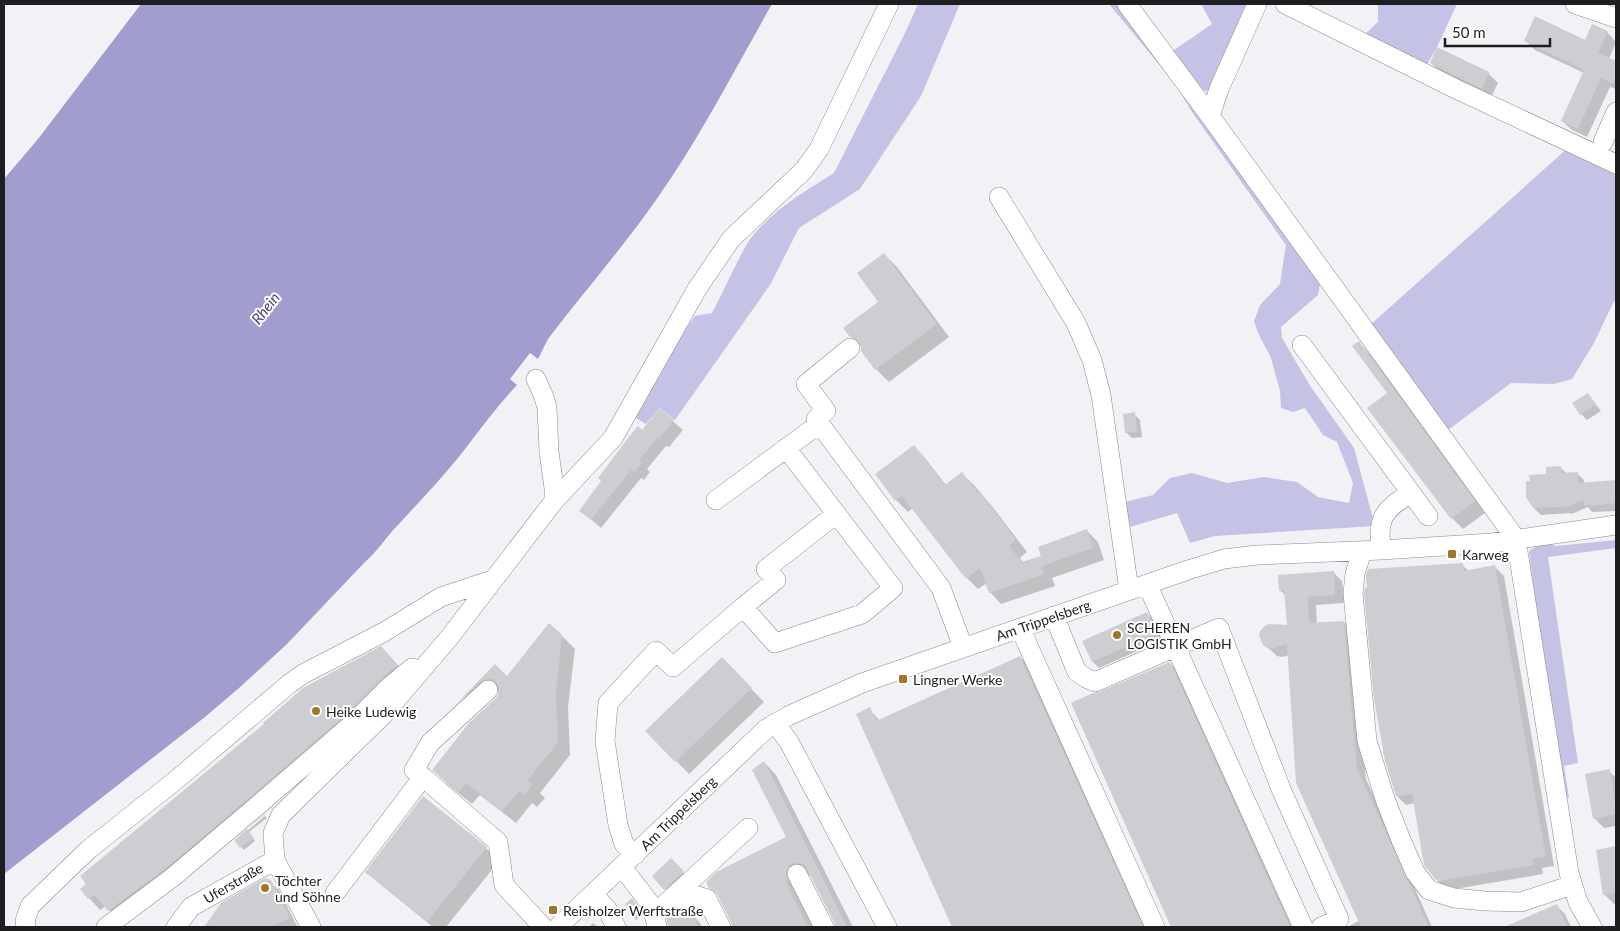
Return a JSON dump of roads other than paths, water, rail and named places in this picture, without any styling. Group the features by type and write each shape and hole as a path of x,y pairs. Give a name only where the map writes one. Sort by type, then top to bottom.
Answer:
{"street":[{"path":"311,927 275,860 273,833 281,815 383,715 449,638 554,501 613,438 697,290 731,239 804,170 819,149 889,4"},
{"path":"1127,4 1516,539 1568,873 1578,902 1592,927"},
{"path":"1210,116 1219,89 1257,4"},
{"path":"1285,4 1456,89 1616,164"},
{"path":"1575,4 1616,18"},
{"path":"1602,142 1616,112"},
{"path":"999,197 1076,322 1092,360 1101,395 1129,590"},
{"path":"1302,345 1428,516"},
{"path":"850,348 806,384 826,411 816,419 941,588 963,647"},
{"path":"536,378 547,408 554,501"},
{"path":"716,500 819,424"},
{"path":"743,606 775,643 862,614 893,588 786,448"},
{"path":"1381,550 1380,526 1382,519 1395,502 1411,493"},
{"path":"657,927 658,906 629,861 618,825 605,741 608,704 656,651 673,667 776,580 766,570 836,514"},
{"name":"Am Trippelsberg","path":"558,927 766,729 788,716 862,683 1129,590 1224,560 1257,555 1492,543 1616,525"},
{"path":"1362,551 1355,574 1353,593 1367,741 1385,799 1415,872 1428,890 1454,898 1485,901 1521,902 1572,885"},
{"path":"26,927 25,921 30,906 88,850 176,780 302,674 398,624 440,597 492,580"},
{"path":"1147,584 1303,927"},
{"path":"1054,616 1078,672 1095,682 1219,628 1281,789 1339,919 1321,927"},
{"path":"1020,628 1154,927"},
{"path":"106,927 173,877 236,824 351,725 390,686 449,638"},
{"path":"488,690 430,743 414,770 498,842 504,885 544,927"},
{"path":"775,723 789,742 887,927"},
{"path":"335,893 423,777"},
{"path":"658,906 748,828"},
{"name":"Uferstraße","path":"176,927 191,907 275,860"},
{"path":"797,874 824,927"},
{"path":"593,894 607,909 616,927"},
{"path":"658,906 678,905 698,896 707,899 721,927"}],"water":[{"name":"Rhein","path":"141,4 772,4 698,135 657,199 627,240 548,339 538,359 530,353 510,379 517,385 439,480 374,553 286,645 239,688 205,717 4,874 4,179 38,139"}],"place":[{"name":"Karweg","path":"1452,554"},
{"name":"SCHEREN LOGISTIK GmbH","path":"1117,635"},
{"name":"Lingner Werke","path":"903,679"},
{"name":"Heike Ludewig","path":"316,711"},
{"name":"Töchter und Söhne","path":"265,888"},
{"name":"Reisholzer Werftstraße","path":"553,910"}]}
